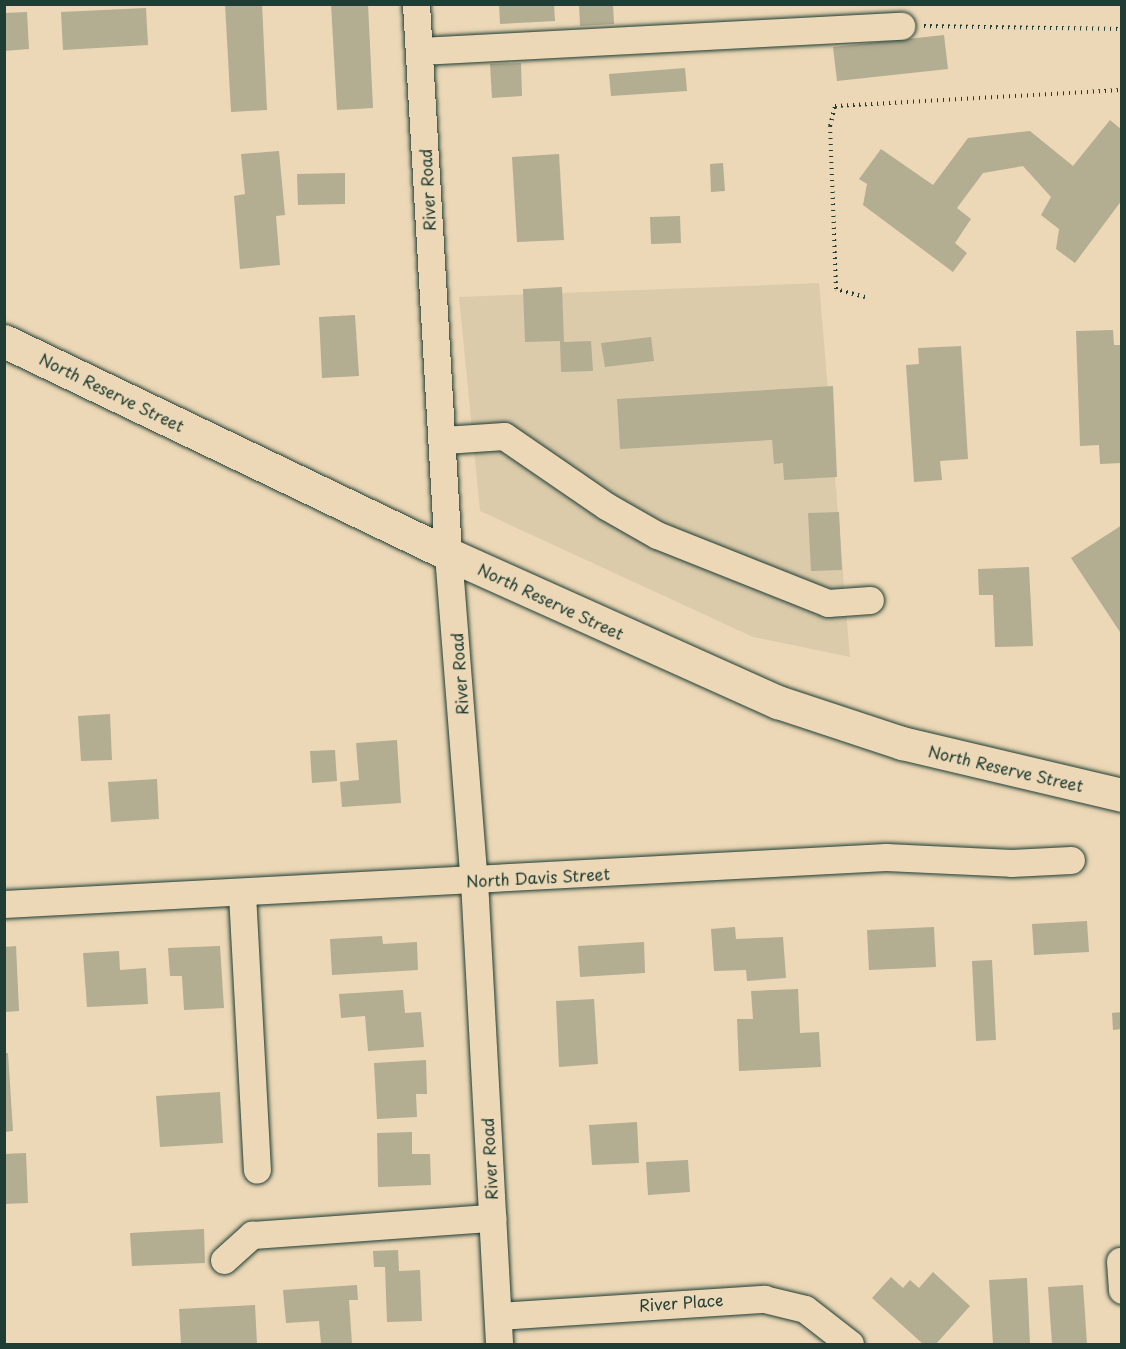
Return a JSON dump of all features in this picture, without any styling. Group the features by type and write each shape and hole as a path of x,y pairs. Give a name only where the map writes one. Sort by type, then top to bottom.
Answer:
{"highway":[{"name":"North Reserve Street","path":"4,341 448,554 778,702 902,743 1122,795"}],"street":[{"name":"River Road","path":"416,4 444,440 448,554 474,881 500,1344"},
{"path":"419,51 901,26"},
{"path":"444,440 504,436 606,506 657,535 828,603 870,600"},
{"name":"North Davis Street","path":"4,904 242,894 886,857 1011,863 1071,860"},
{"path":"242,894 257,1170"},
{"path":"224,1260 252,1235 492,1218"},
{"path":"1120,1261 1122,1290"},
{"name":"River Place","path":"498,1316 764,1299 805,1309 850,1344"}],"path":[{"path":"901,26 1122,29"},
{"path":"865,297 836,289 830,126 835,106 1122,90"}],"shaded area":[{"path":"819,283 850,657 753,637 480,511 459,297"}],"building":[{"path":"225,4 262,4 267,110 231,112"},
{"path":"331,4 368,4 373,108 337,110"},
{"path":"499,4 554,4 555,21 500,24"},
{"path":"579,4 613,4 614,24 580,26"},
{"path":"146,8 148,45 63,50 61,12"},
{"path":"27,12 29,49 4,51 4,13"},
{"path":"944,35 948,69 837,81 833,47"},
{"path":"521,63 522,96 492,98 490,64"},
{"path":"685,68 687,91 611,96 609,74"},
{"path":"1110,120 1122,130 1122,200 1075,263 1056,249 1059,229 1041,215 1051,197 1023,166 983,173 957,208 971,219 955,243 967,253 953,272 863,205 867,184 859,179 881,149 933,185 968,138 1030,131 1073,166"},
{"path":"279,151 285,215 276,216 280,265 240,269 234,196 245,194 241,154"},
{"path":"559,154 564,240 517,242 512,157"},
{"path":"723,163 725,191 711,192 710,164"},
{"path":"345,173 345,204 298,205 297,174"},
{"path":"680,216 681,243 651,244 650,217"},
{"path":"562,287 564,342 591,341 593,371 561,372 560,341 525,342 523,289"},
{"path":"355,315 359,376 322,378 319,317"},
{"path":"1113,330 1114,345 1122,345 1122,463 1100,464 1099,445 1080,446 1076,331"},
{"path":"651,337 654,361 605,367 601,343"},
{"path":"961,346 968,459 940,461 942,480 914,482 906,365 919,364 918,348"},
{"path":"833,386 837,477 784,480 783,463 774,464 772,440 620,449 617,399"},
{"path":"839,512 842,570 811,571 808,513"},
{"path":"1122,525 1122,635 1071,558"},
{"path":"1029,567 1033,646 995,647 993,595 979,595 978,569"},
{"path":"110,714 112,760 81,761 78,716"},
{"path":"397,740 401,803 342,807 340,782 359,780 356,743"},
{"path":"335,750 337,781 312,783 310,751"},
{"path":"157,779 159,819 111,822 108,782"},
{"path":"1087,921 1089,952 1034,955 1032,924"},
{"path":"735,927 736,939 783,937 786,978 747,981 746,970 714,971 711,929"},
{"path":"934,927 936,967 869,970 867,930"},
{"path":"382,936 383,944 417,942 418,970 332,975 330,939"},
{"path":"644,942 645,973 580,977 578,946"},
{"path":"16,946 19,1011 4,1012 4,947"},
{"path":"220,946 224,1008 184,1010 182,976 170,976 168,948"},
{"path":"119,951 120,970 146,968 148,1004 87,1007 83,953"},
{"path":"992,960 996,1040 976,1041 972,961"},
{"path":"798,989 800,1033 819,1032 821,1067 739,1071 737,1019 753,1019 751,991"},
{"path":"403,990 405,1013 421,1012 424,1047 368,1051 365,1016 341,1018 339,994"},
{"path":"594,999 598,1064 559,1067 556,1001"},
{"path":"1122,1012 1122,1029 1113,1030 1112,1013"},
{"path":"4,1053 8,1053 13,1131 4,1132"},
{"path":"426,1060 427,1094 416,1094 417,1117 377,1119 374,1063"},
{"path":"220,1092 223,1143 160,1147 156,1096"},
{"path":"637,1122 639,1163 592,1165 589,1125"},
{"path":"412,1132 412,1154 430,1154 431,1185 378,1187 377,1133"},
{"path":"26,1153 28,1203 4,1204 4,1154"},
{"path":"688,1160 690,1192 648,1195 646,1162"},
{"path":"204,1229 205,1263 132,1266 130,1233"},
{"path":"398,1250 399,1271 420,1270 422,1321 387,1322 385,1267 374,1267 373,1251"},
{"path":"933,1272 970,1306 936,1344 923,1344 872,1298 891,1277 903,1288 910,1280 919,1288"},
{"path":"1027,1278 1030,1344 993,1344 989,1280"},
{"path":"357,1285 358,1300 349,1300 352,1344 321,1344 319,1321 286,1323 283,1290"},
{"path":"1083,1285 1087,1344 1052,1344 1048,1287"},
{"path":"255,1305 257,1344 181,1344 179,1309"}]}
